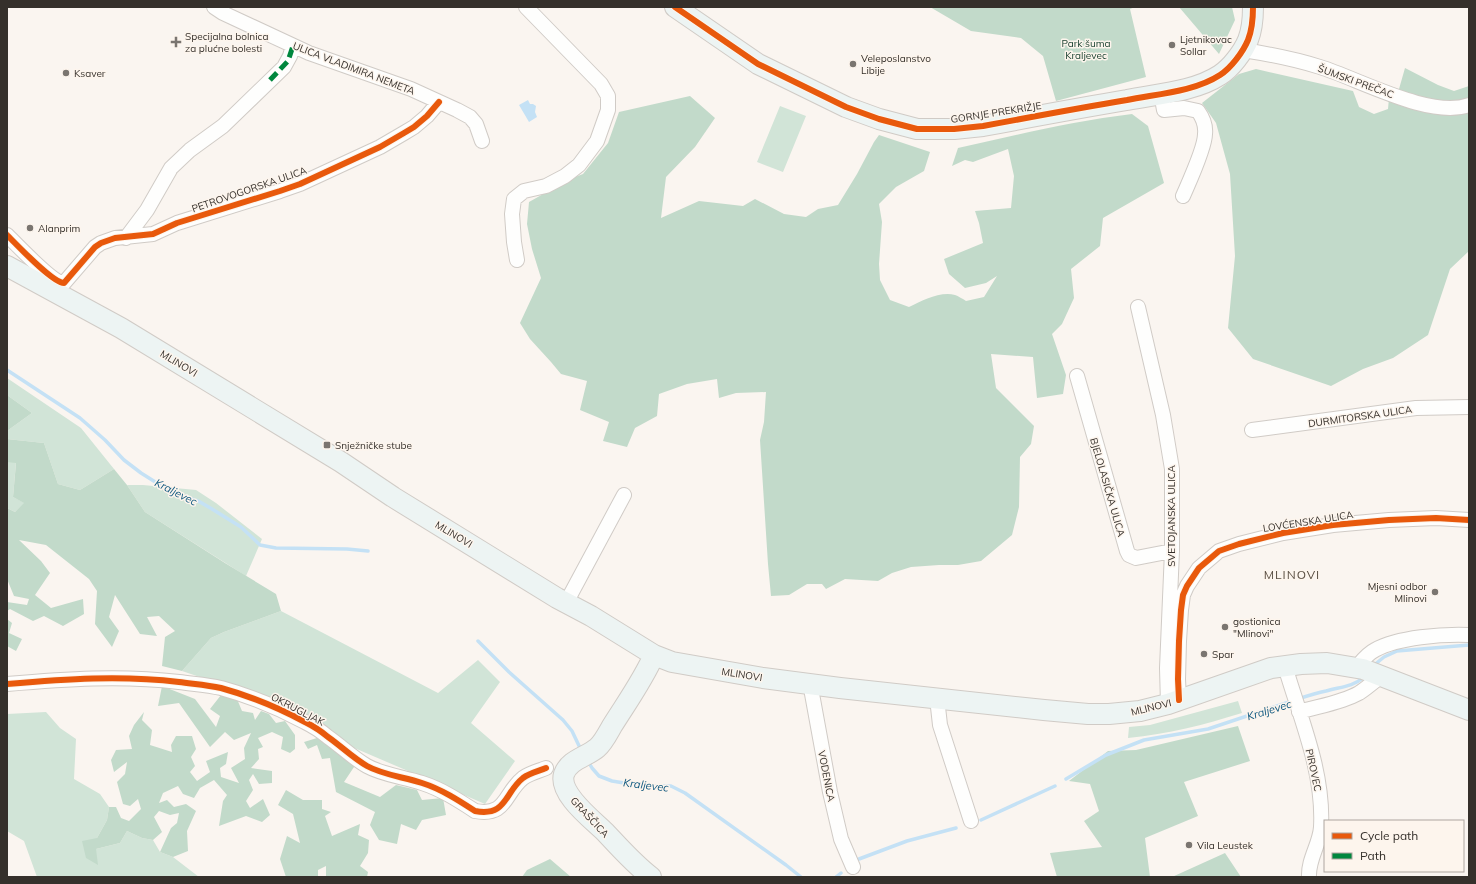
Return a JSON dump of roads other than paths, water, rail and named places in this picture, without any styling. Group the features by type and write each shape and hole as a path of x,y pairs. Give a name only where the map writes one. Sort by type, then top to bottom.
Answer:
{"main road":[{"name":"GORNJE PREKRIŽJE","path":"675,7 758,64 846,107 879,120 917,129 954,129 983,126 1161,94 1207,83 1231,65 1242,50 1248,40 1253,7"},
{"name":"MLINOVI","path":"7,266 121,328 341,462 420,514 566,603 654,655 672,662 763,678 1088,714 1140,711 1173,702 1271,668 1327,663 1369,671 1469,710"},
{"name":"GRAŠČICA","path":"651,877 627,856 580,808 569,794 564,783 564,776 568,767 599,746 644,675 654,655"}],"street":[{"name":"ULICA VLADIMIRA NEMETA","path":"214,7 223,13 309,53 377,76 439,102 470,118 476,124 482,141"},
{"path":"517,260 512,214 514,199 524,191 546,186 565,176 579,165 597,142 608,110 608,96 601,84 526,7"},
{"path":"126,238 147,210 171,168 190,150 223,126 284,67 288,61 293,46"},
{"name":"ŠUMSKI PREČAC","path":"1242,50 1282,56 1321,67 1380,90 1430,106 1453,108 1469,105"},
{"path":"1161,94 1164,110 1184,108 1198,111 1204,120 1206,134 1201,151 1183,196"},
{"name":"PETROVOGORSKA ULICA","path":"7,235 48,274 60,283 64,283 95,247 108,240 153,234 177,224 280,191 318,176 380,147 414,127 434,109 439,102"},
{"name":"SVETOJANSKA ULICA","path":"1138,307 1171,456 1172,551 1167,668 1173,702"},
{"name":"BJELOLASIČKA ULICA","path":"1077,376 1129,555 1136,558 1172,551"},
{"name":"DURMITORSKA ULICA","path":"1252,430 1409,409 1469,407"},
{"path":"566,603 624,494"},
{"name":"LOVĆENSKA ULICA","path":"1173,702 1178,679 1179,641 1183,595 1199,568 1219,551 1239,544 1283,533 1333,525 1430,518 1469,520"},
{"path":"1296,705 1335,702 1353,696 1368,687 1369,671 1366,657 1374,650 1413,639 1456,634 1469,635"},
{"name":"PIROVEC","path":"1285,666 1317,771 1321,827 1310,866 1309,877"},
{"name":"OKRUGLJAK","path":"7,684 114,677 162,680 208,686 235,692 305,722 327,736 365,765 378,771 423,783 438,789 475,811 481,812 497,809 523,779 546,768"},
{"name":"VODENICA","path":"810,683 830,792 842,839 852,867"},
{"path":"938,698 940,725 971,821"}],"water":[{"path":"528,100 530,104 536,106 535,112 537,117 529,122 519,105"}],"waterway":[{"name":"Kraljevec","path":"7,370 80,418 105,440 124,460 141,473 168,490 200,502 212,509 241,527 260,545 276,548 347,549 368,551"},
{"name":"Kraljevec","path":"478,641 509,672 563,720 572,731 581,750"},
{"name":"Kraljevec","path":"1373,666 1384,657 1397,651 1469,645"},
{"name":"Kraljevec","path":"1298,699 1351,685 1364,677"},
{"name":"Kraljevec","path":"1066,779 1106,755 1144,740 1208,729 1292,701"},
{"name":"Kraljevec","path":"588,761 599,776 612,781 642,786 671,786 685,793 801,877"},
{"name":"Kraljevec","path":"981,820 1055,786"},
{"name":"Kraljevec","path":"859,859 907,841 956,828"},
{"name":"Kraljevec","path":"836,877 841,873"}],"place":[{"name":"Specijalna bolnica za plućne bolesti","path":"176,42"},
{"name":"Ljetnikovac Sollar","path":"1172,45"},
{"name":"Veleposlanstvo Libije","path":"853,64"},
{"name":"Ksaver","path":"66,73"},
{"name":"Alanprim","path":"30,228"},
{"name":"Snježničke stube","path":"327,445"},
{"name":"Mjesni odbor Mlinovi","path":"1435,592"},
{"name":"gostionica \"Mlinovi\"","path":"1225,627"},
{"name":"Spar","path":"1204,654"},
{"name":"Vila Leustek","path":"1189,845"}],"district":[{"name":"MLINOVI","path":"1292,575"}],"park label":[{"name":"Park šuma Kraljevec","path":"1086,48"}]}
